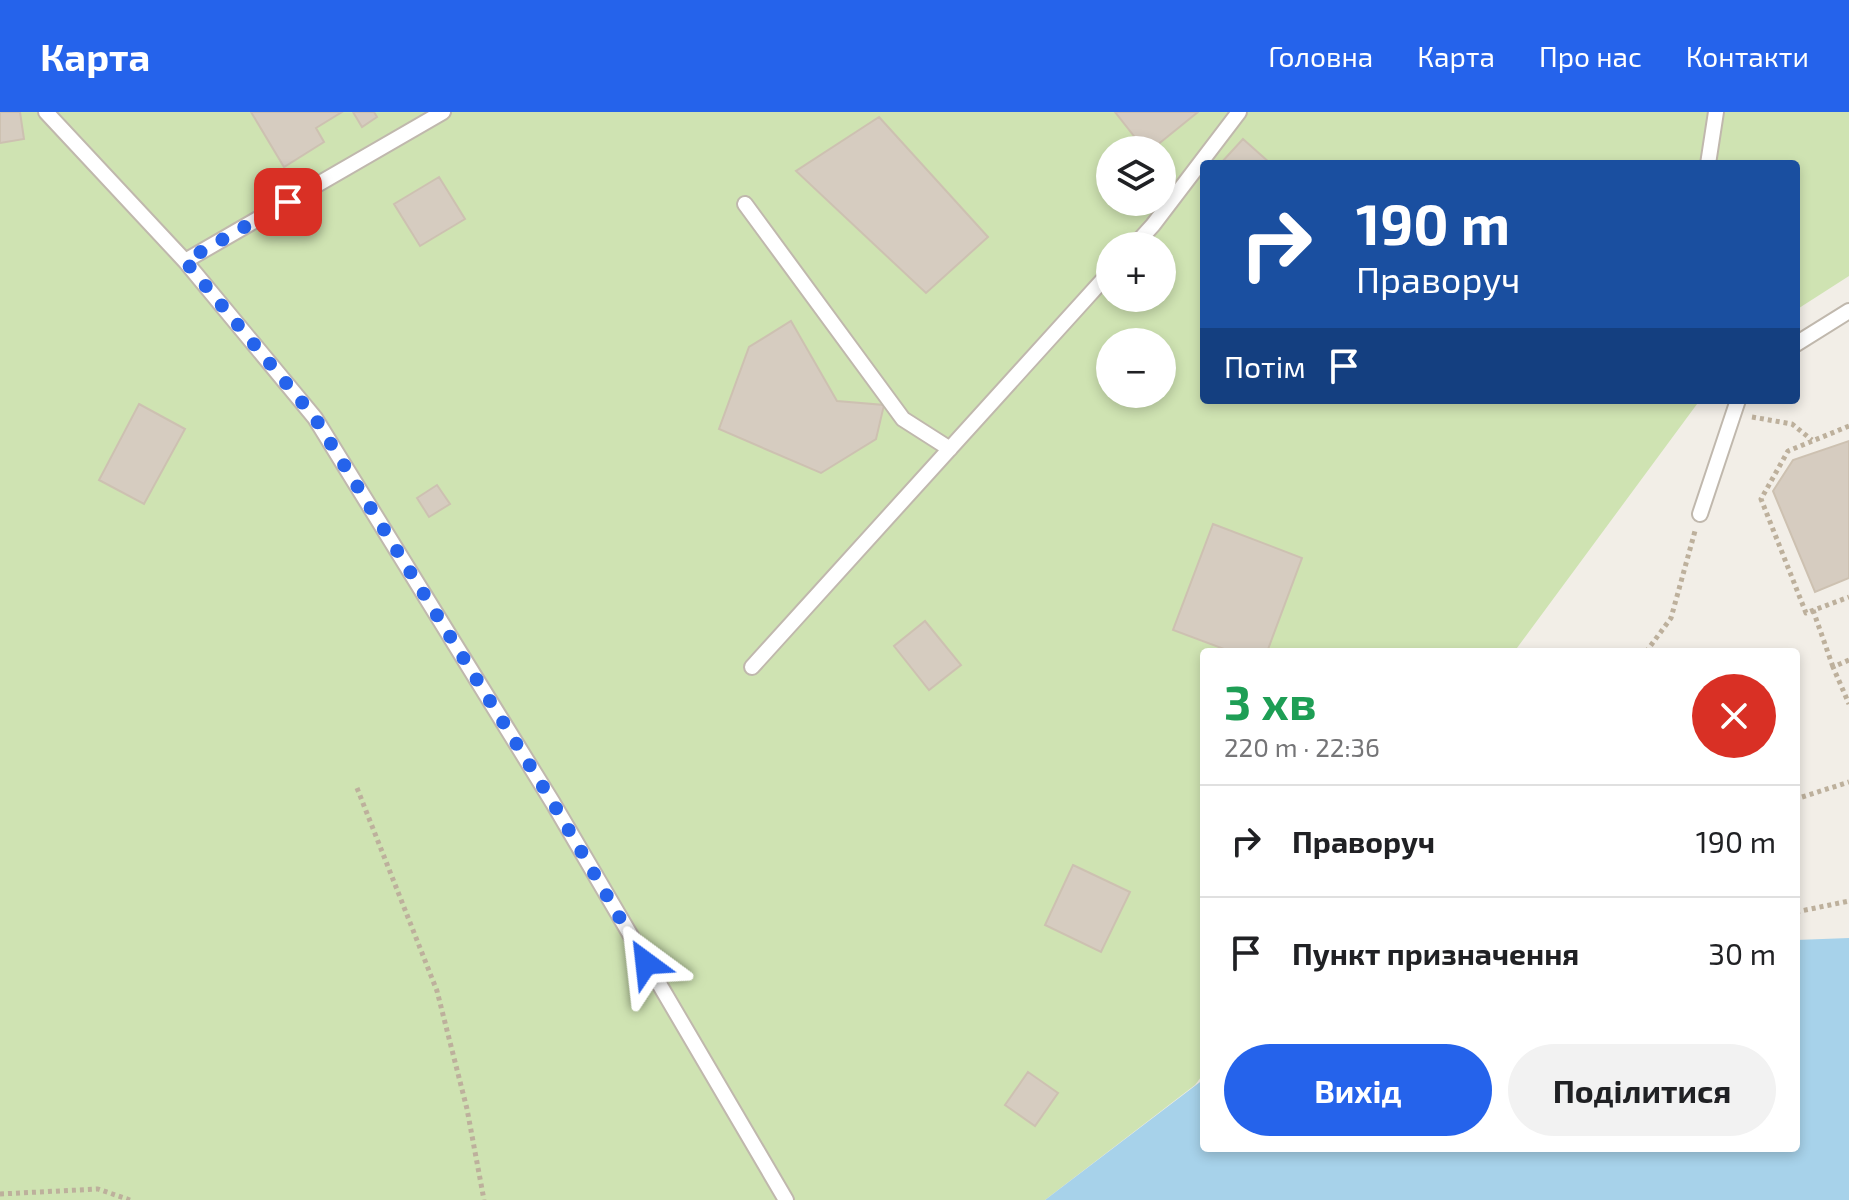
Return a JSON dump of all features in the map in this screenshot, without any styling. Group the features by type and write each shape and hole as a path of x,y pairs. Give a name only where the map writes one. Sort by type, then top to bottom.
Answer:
{"lane":[{"path":"46,112 185,261 315,418 553,803 786,1200"},
{"path":"185,261 443,112"},
{"path":"1202,160 1239,112"},
{"path":"1709,160 1716,112"},
{"path":"1147,232 1200,163"},
{"path":"745,204 903,419 950,449"},
{"path":"752,667 1096,287"},
{"path":"1800,342 1849,311"},
{"path":"1700,514 1736,407"}],"path":[{"path":"1736,407 1792,424 1813,440"},
{"path":"1849,426 1788,451 1761,499 1806,613 1849,597"},
{"path":"1649,648 1671,618 1700,514"},
{"path":"1813,610 1849,704"},
{"path":"1833,667 1849,660"},
{"path":"1802,797 1849,782"},
{"path":"357,788 437,991 467,1109 484,1200"},
{"path":"1800,911 1849,901"},
{"path":"0,1194 98,1189 130,1200"}],"green space":[{"path":"0,112 1849,112 1849,276 1800,307 1800,160 1200,160 1200,404 1697,404 1517,648 1200,648 1200,1078 1045,1200 0,1200"}],"water":[{"path":"1849,938 1849,1200 1045,1200 1200,1082 1200,1152 1800,1152 1800,940"}],"building":[{"path":"0,112 20,112 24,139 0,143"},
{"path":"251,112 342,112 316,128 324,142 284,167"},
{"path":"353,112 374,112 377,117 362,127"},
{"path":"1115,112 1198,112 1168,136 1134,136"},
{"path":"879,117 988,237 926,293 796,171"},
{"path":"1243,139 1267,160 1224,160"},
{"path":"439,177 465,219 420,246 394,204"},
{"path":"791,321 837,401 884,405 876,439 821,473 719,429 749,347"},
{"path":"139,404 185,429 144,504 99,480"},
{"path":"1849,441 1849,578 1815,592 1773,491 1793,460"},
{"path":"437,485 450,504 429,517 417,498"},
{"path":"1213,524 1302,558 1268,648 1221,648 1173,630"},
{"path":"925,621 961,665 929,690 894,646"},
{"path":"1073,865 1130,892 1101,952 1045,925"},
{"path":"1028,1072 1058,1093 1035,1126 1005,1105"}],"route":[{"path":"288,202 185,261 315,418 553,803 646,963"}]}
